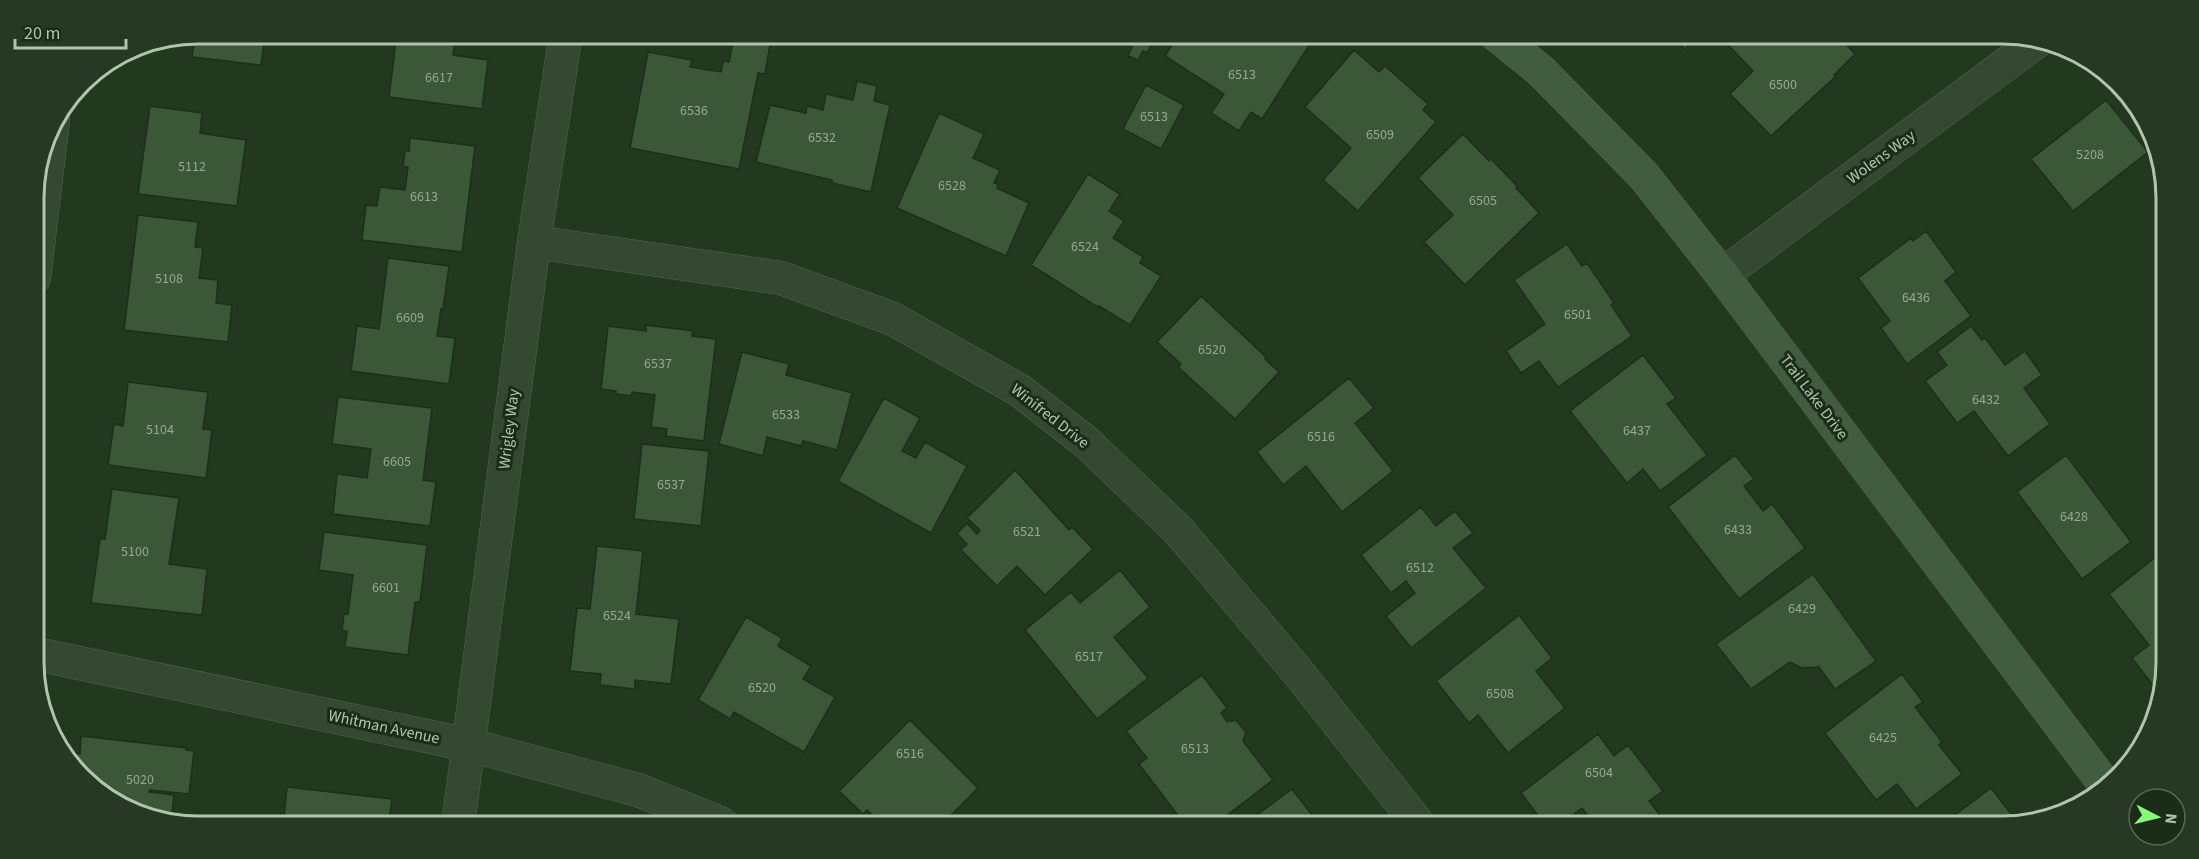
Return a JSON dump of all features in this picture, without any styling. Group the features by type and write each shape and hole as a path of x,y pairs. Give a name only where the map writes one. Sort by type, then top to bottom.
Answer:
{"street":[{"name":"Wrigley Way","path":"459,816 534,242 564,44"},
{"name":"Trail Lake Drive","path":"1508,44 1541,71 1644,176 1722,275 2101,779"},
{"name":"Wolens Way","path":"1722,275 2031,46"},
{"path":"44,199 49,157"},
{"name":"Winifred Drive","path":"534,242 781,278 893,319 1019,390 1086,442 1178,530 1297,671 1412,815"},
{"name":"Whitman Avenue","path":"44,656 469,745 638,790 702,816"}],"building":[{"path":"194,44 264,44 261,65 192,57"},
{"path":"396,44 454,44 453,55 488,60 482,109 389,97"},
{"path":"733,44 770,44 765,74 758,73 739,169 630,148 648,52 692,60 690,67 721,72 723,61 729,62"},
{"path":"1127,44 1152,44 1147,53 1143,51 1138,60 1128,56 1132,47"},
{"path":"1173,44 1310,44 1262,119 1251,112 1239,131 1211,113 1224,94 1165,56"},
{"path":"1680,44 1690,44 1685,49"},
{"path":"1727,44 1845,44 1855,54 1834,75 1836,76 1771,136 1730,94 1753,71"},
{"path":"1354,50 1379,72 1385,66 1428,104 1423,110 1436,122 1358,211 1323,180 1351,148 1305,107"},
{"path":"857,81 877,86 874,101 890,105 871,192 756,162 770,105 806,113 807,106 823,110 826,94 853,100"},
{"path":"1146,85 1184,105 1161,149 1123,129"},
{"path":"2106,100 2148,152 2073,211 2031,159"},
{"path":"150,106 202,113 200,133 246,140 237,206 138,194"},
{"path":"939,113 984,134 973,158 1000,170 994,183 998,184 997,188 1029,203 1006,256 897,208"},
{"path":"1463,134 1518,187 1516,188 1539,213 1465,285 1424,242 1453,215 1418,178"},
{"path":"410,138 475,146 462,252 362,240 366,205 377,206 380,187 405,190 408,167 403,166 405,151 409,151"},
{"path":"1088,174 1120,194 1109,211 1124,221 1113,238 1143,257 1140,263 1161,276 1130,325 1031,265"},
{"path":"138,215 198,222 195,247 203,248 199,278 218,280 216,303 232,305 228,342 124,330"},
{"path":"1926,231 1956,272 1945,281 1971,316 1907,364 1881,328 1890,321 1858,278 1911,238 1913,241"},
{"path":"1567,244 1582,266 1587,263 1614,303 1611,305 1632,336 1558,387 1539,361 1521,373 1506,351 1545,324 1514,280"},
{"path":"388,258 449,266 437,336 455,338 449,384 351,371 357,326 379,329"},
{"path":"1201,296 1279,372 1235,419 1178,367 1181,364 1157,342"},
{"path":"646,325 693,331 692,336 716,339 704,441 666,436 667,429 651,427 655,395 632,392 631,396 601,389 608,326 646,331"},
{"path":"1971,326 1982,340 1985,338 2005,365 2025,351 2042,375 2024,388 2050,424 2008,456 1974,411 1957,423 1925,381 1947,365 1937,352"},
{"path":"742,352 789,364 786,375 852,393 837,450 803,441 801,446 767,437 763,456 719,444"},
{"path":"1643,355 1676,398 1667,404 1707,455 1660,491 1643,469 1627,483 1570,411"},
{"path":"1349,378 1374,408 1355,423 1393,471 1342,512 1306,466 1283,485 1257,452"},
{"path":"128,382 208,392 203,429 212,430 206,478 108,465 114,424 123,426"},
{"path":"338,397 432,408 423,480 436,482 430,526 333,514 337,474 367,478 371,449 332,444"},
{"path":"884,398 920,418 902,451 916,458 925,442 967,466 931,533 838,481"},
{"path":"642,444 709,451 701,526 634,519"},
{"path":"1735,455 1754,479 1744,486 1763,511 1772,504 1805,548 1739,599 1668,507"},
{"path":"2066,455 2131,542 2082,579 2017,492"},
{"path":"1015,470 1069,530 1072,527 1093,549 1045,595 1017,566 997,586 961,550 967,544 957,534 967,523 977,534 980,530 967,518"},
{"path":"112,489 179,498 169,564 207,569 202,615 91,603 100,539 105,539"},
{"path":"1421,507 1436,526 1455,511 1473,533 1453,548 1486,588 1411,648 1386,616 1415,593 1406,581 1391,593 1361,555"},
{"path":"324,532 427,545 420,602 415,602 408,655 345,647 347,631 342,630 344,614 348,614 353,575 319,570"},
{"path":"597,546 643,551 636,614 679,619 671,684 635,680 635,689 600,685 601,674 570,671 577,608 590,609"},
{"path":"2156,557 2156,661 2153,686 2132,658 2149,645 2109,594"},
{"path":"1120,570 1150,607 1114,637 1148,678 1097,719 1025,630 1071,592 1080,603"},
{"path":"1813,574 1876,661 1835,689 1819,667 1802,668 1790,662 1751,689 1716,644"},
{"path":"1519,615 1552,658 1536,671 1565,708 1508,753 1478,715 1469,723 1436,681"},
{"path":"746,617 782,638 778,646 811,666 803,679 835,697 804,752 734,712 730,719 698,700"},
{"path":"1902,674 1923,702 1915,707 1942,742 1939,745 1962,774 1916,809 1897,784 1876,800 1825,733"},
{"path":"1202,675 1227,708 1221,713 1227,722 1236,720 1246,732 1243,741 1273,780 1227,815 1178,815 1139,764 1147,758 1126,731"},
{"path":"910,720 978,788 950,816 873,816 867,810 863,814 839,791"},
{"path":"1598,734 1614,756 1628,745 1663,791 1649,801 1659,814 1657,815 1588,815 1582,808 1572,815 1538,815 1521,793"},
{"path":"81,736 186,748 186,750 194,751 189,794 150,790 149,792 174,795 172,813 148,807 130,800 96,777 75,753 80,754"},
{"path":"287,787 392,799 390,816 284,816"},
{"path":"1991,788 2012,815 2011,815 1955,815"},
{"path":"1292,789 1312,815 1256,815"}]}
